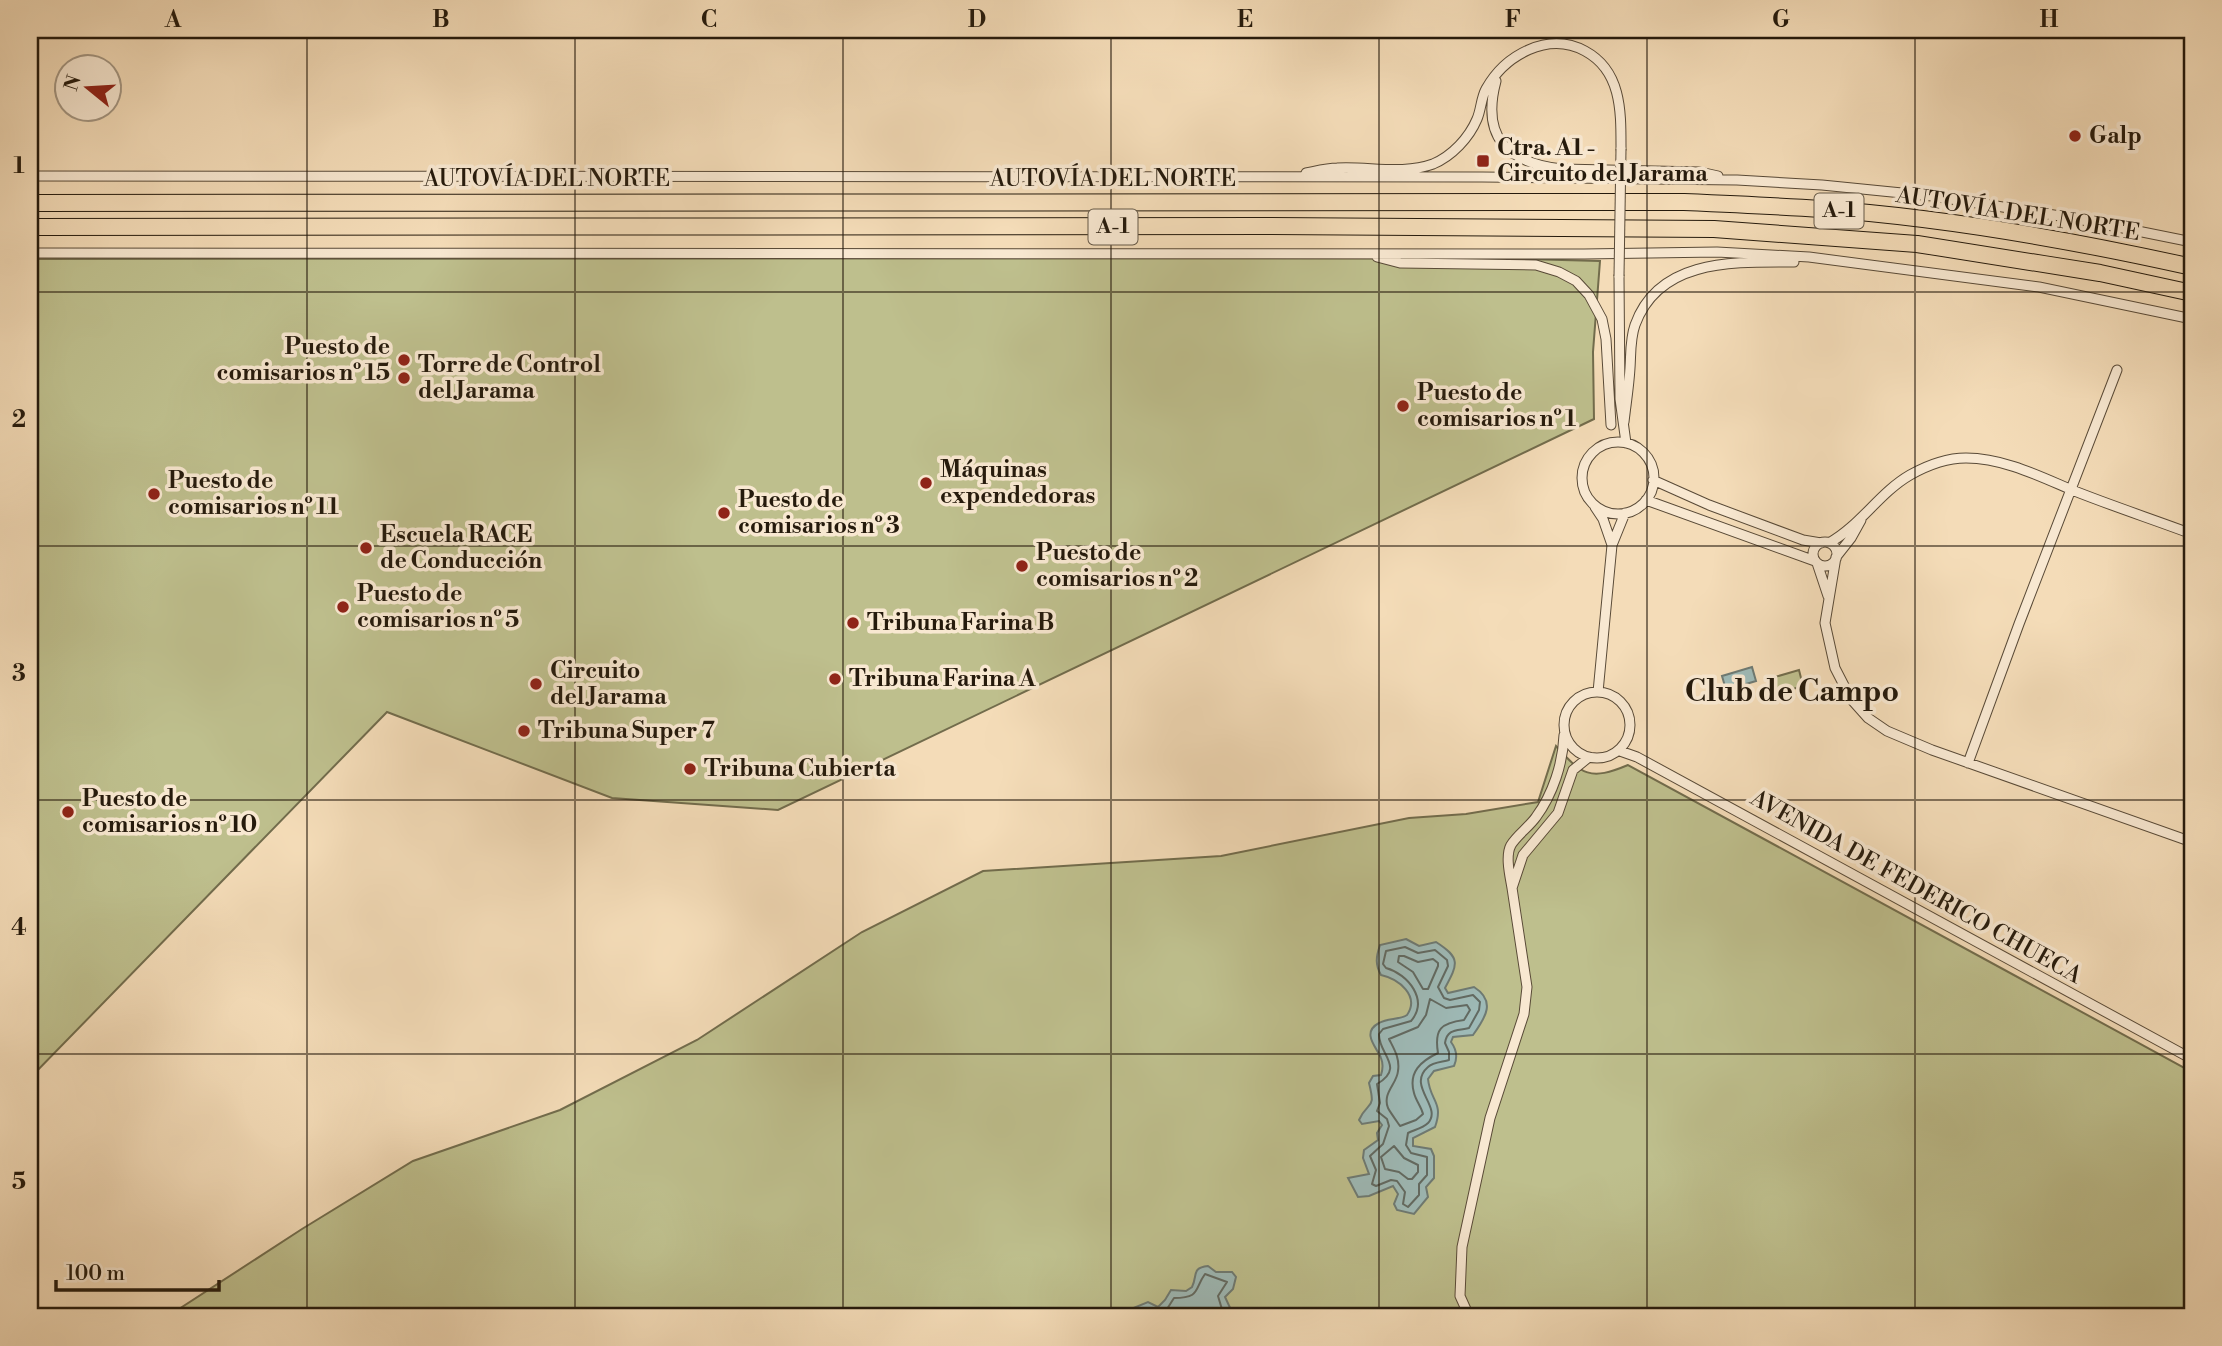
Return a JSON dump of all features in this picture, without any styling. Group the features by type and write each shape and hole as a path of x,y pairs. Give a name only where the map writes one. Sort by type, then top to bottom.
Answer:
{"highway":[{"name":"AUTOVÍA DEL NORTE","path":"30,203 1684,202 1825,209 1968,226 2106,248 2192,267"},
{"name":"AUTOVÍA DEL NORTE","path":"30,227 1272,226 1714,229 1917,244 2087,271 2192,293"}],"street":[{"path":"1283,177 1337,168 1417,168 1433,164 1450,154 1465,140 1476,121 1486,89 1508,62 1521,52 1549,44 1579,47 1593,55 1612,76 1621,117 1620,399 1626,443"},
{"path":"1497,76 1491,109 1495,134 1504,146 1526,162 1562,169 1700,172 1737,180"},
{"path":"30,176 1482,177 1737,180 1932,196 2073,218 2192,242"},
{"path":"30,253 1717,252 1809,257 2039,286 2192,319"},
{"path":"1363,254 1400,263 1536,265 1576,281 1590,295 1602,319 1606,339 1611,425"},
{"path":"1624,422 1635,326 1643,309 1665,285 1687,272 1709,264 1792,261 1873,264"},
{"path":"1968,763 2117,370"},
{"path":"1604,445 1620,399"},
{"path":"1592,503 1601,510 1625,513 1646,500 1653,480 1647,456 1638,448 1615,442 1595,450 1584,467 1583,487 1592,503 1602,519 1612,545"},
{"path":"1829,598 1814,549 1844,535 1887,492 1909,476 1936,463 1965,458 1992,461 2038,474 2192,534"},
{"path":"1653,480 1709,505 1791,536 1825,543 1835,549 1825,623 1835,668 1851,699 1868,718 1888,731 1968,763 2192,842"},
{"path":"1646,500 1829,565 1851,538 1861,520"},
{"path":"1598,692 1612,545 1625,513"},
{"path":"1469,1316 1460,1296 1462,1247 1490,1118 1524,1014 1527,986 1512,888 1508,855 1510,846 1537,816 1550,791 1563,755 1563,722 1569,706 1586,693 1598,692 1610,694 1622,702 1628,713 1630,734 1620,751 1615,754 1597,760 1574,752 1564,736"},
{"name":"AVENIDA DE FEDERICO CHUECA","path":"1620,751 1637,757 2192,1059"},
{"path":"1523,855 1558,813 1573,769 1589,757"},
{"path":"1512,888 1523,855 1523,844 1515,841"}],"green space":[{"name":"Circuito del Jarama","path":"1481,258 1600,261 1593,352 1594,419 778,810 612,798 387,712 30,1078 30,259"},
{"path":"1799,670 1803,686 1772,695 1768,679"},
{"path":"1556,746 1580,769 1595,774 1628,765 2192,1072 2192,1316 173,1316 179,1309 302,1229 413,1161 560,1110 697,1040 862,932 983,871 1221,856 1409,818 1466,814 1538,802"}],"water":[{"path":"1752,667 1756,681 1726,690 1722,676"},
{"path":"1406,939 1419,946 1436,942 1444,948 1455,962 1445,988 1448,993 1474,987 1481,992 1487,1004 1485,1016 1473,1035 1453,1037 1451,1042 1456,1051 1454,1066 1434,1071 1428,1079 1437,1107 1437,1119 1435,1127 1413,1138 1413,1146 1431,1149 1434,1156 1434,1178 1426,1187 1428,1197 1414,1214 1397,1210 1394,1204 1398,1194 1393,1186 1369,1196 1358,1197 1348,1178 1369,1174 1363,1158 1364,1150 1378,1140 1377,1133 1382,1125 1379,1121 1362,1124 1359,1120 1372,1101 1369,1083 1373,1076 1381,1075 1382,1071 1382,1060 1370,1036 1371,1031 1382,1021 1407,1015 1411,1001 1401,984 1381,975 1377,964 1378,953 1380,945"},
{"path":"1208,1266 1216,1272 1232,1272 1236,1277 1233,1289 1225,1297 1232,1312 1229,1316 1124,1316 1126,1311 1148,1302 1158,1307 1171,1290 1186,1291 1192,1287 1197,1270"}],"place":[{"name":"Galp","path":"2075,136"},
{"name":"Ctra. A1 - Circuito del Jarama","path":"1483,161"},
{"name":"Puesto de comisarios nº 15","path":"404,360"},
{"name":"Torre de Control del Jarama","path":"404,378"},
{"name":"Puesto de comisarios nº 1","path":"1403,406"},
{"name":"Máquinas expendedoras","path":"926,483"},
{"name":"Puesto de comisarios nº 11","path":"154,494"},
{"name":"Puesto de comisarios nº 3","path":"724,513"},
{"name":"Escuela RACE de Conducción","path":"366,548"},
{"name":"Puesto de comisarios nº 2","path":"1022,566"},
{"name":"Puesto de comisarios nº 5","path":"343,607"},
{"name":"Tribuna Farina B","path":"853,623"},
{"name":"Tribuna Farina A","path":"835,679"},
{"name":"Circuito del Jarama","path":"536,684"},
{"name":"Tribuna Super 7","path":"524,731"},
{"name":"Tribuna Cubierta","path":"690,769"},
{"name":"Puesto de comisarios nº 10","path":"68,812"}],"district":[{"name":"Club de Campo","path":"1792,692"}]}
